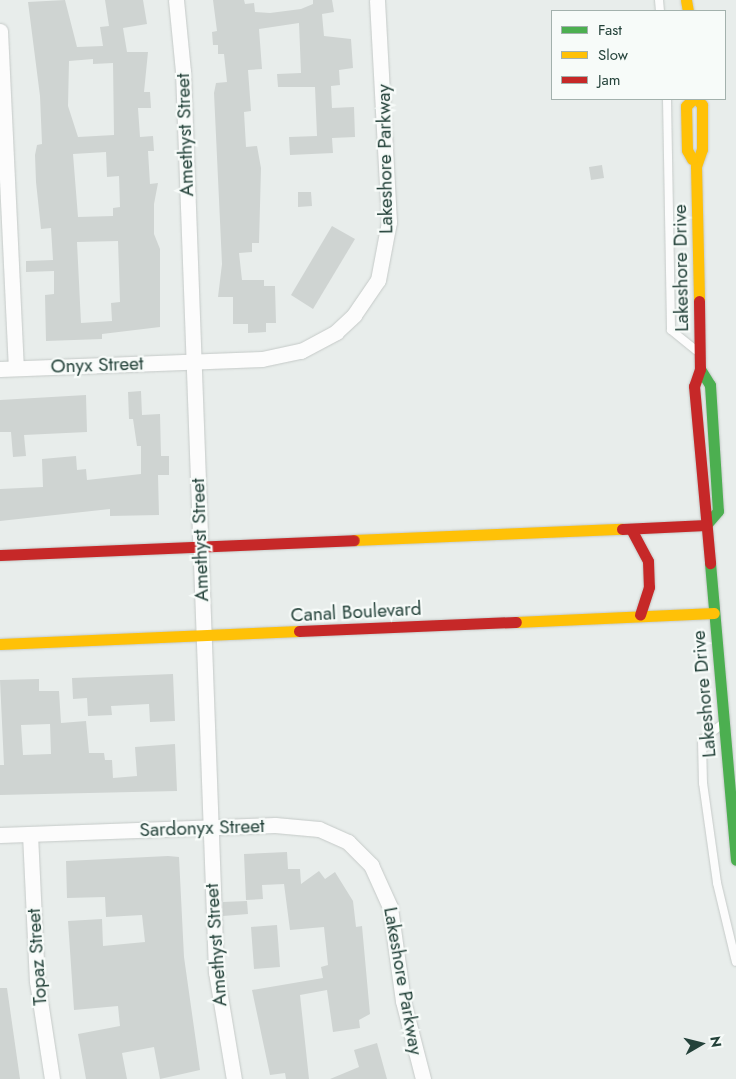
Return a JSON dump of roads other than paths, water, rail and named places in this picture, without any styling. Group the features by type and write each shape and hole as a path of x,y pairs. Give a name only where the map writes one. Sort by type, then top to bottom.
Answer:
{"street":[{"name":"Amethyst Street","path":"176,0 193,362 216,972 234,1079"},
{"name":"Lakeshore Parkway","path":"193,362 262,360 301,351 336,332 354,315 378,280 386,257 389,189 377,0"},
{"path":"0,31 16,368"},
{"name":"Lakeshore Drive","path":"692,100 686,106 687,150 696,166"},
{"name":"Lakeshore Drive","path":"698,100 702,105 702,149 696,166 700,369 694,386 736,860"},
{"name":"Onyx Street","path":"0,369 193,362"},
{"name":"Lakeshore Drive","path":"700,369 710,385 718,511 706,525"},
{"path":"0,555 706,525"},
{"path":"631,529 648,561 649,587 640,616"},
{"name":"Canal Boulevard","path":"0,644 714,613"},
{"name":"Sardonyx Street","path":"0,835 275,825 319,829 358,850 382,883"},
{"name":"Topaz Street","path":"30,834 37,981 52,1079"},
{"name":"Lakeshore Parkway","path":"382,883 390,907 402,1001 423,1079"}],"lane":[{"path":"667,100 671,330 700,354"},
{"path":"724,722 702,740 703,784 717,884 736,962"}]}
